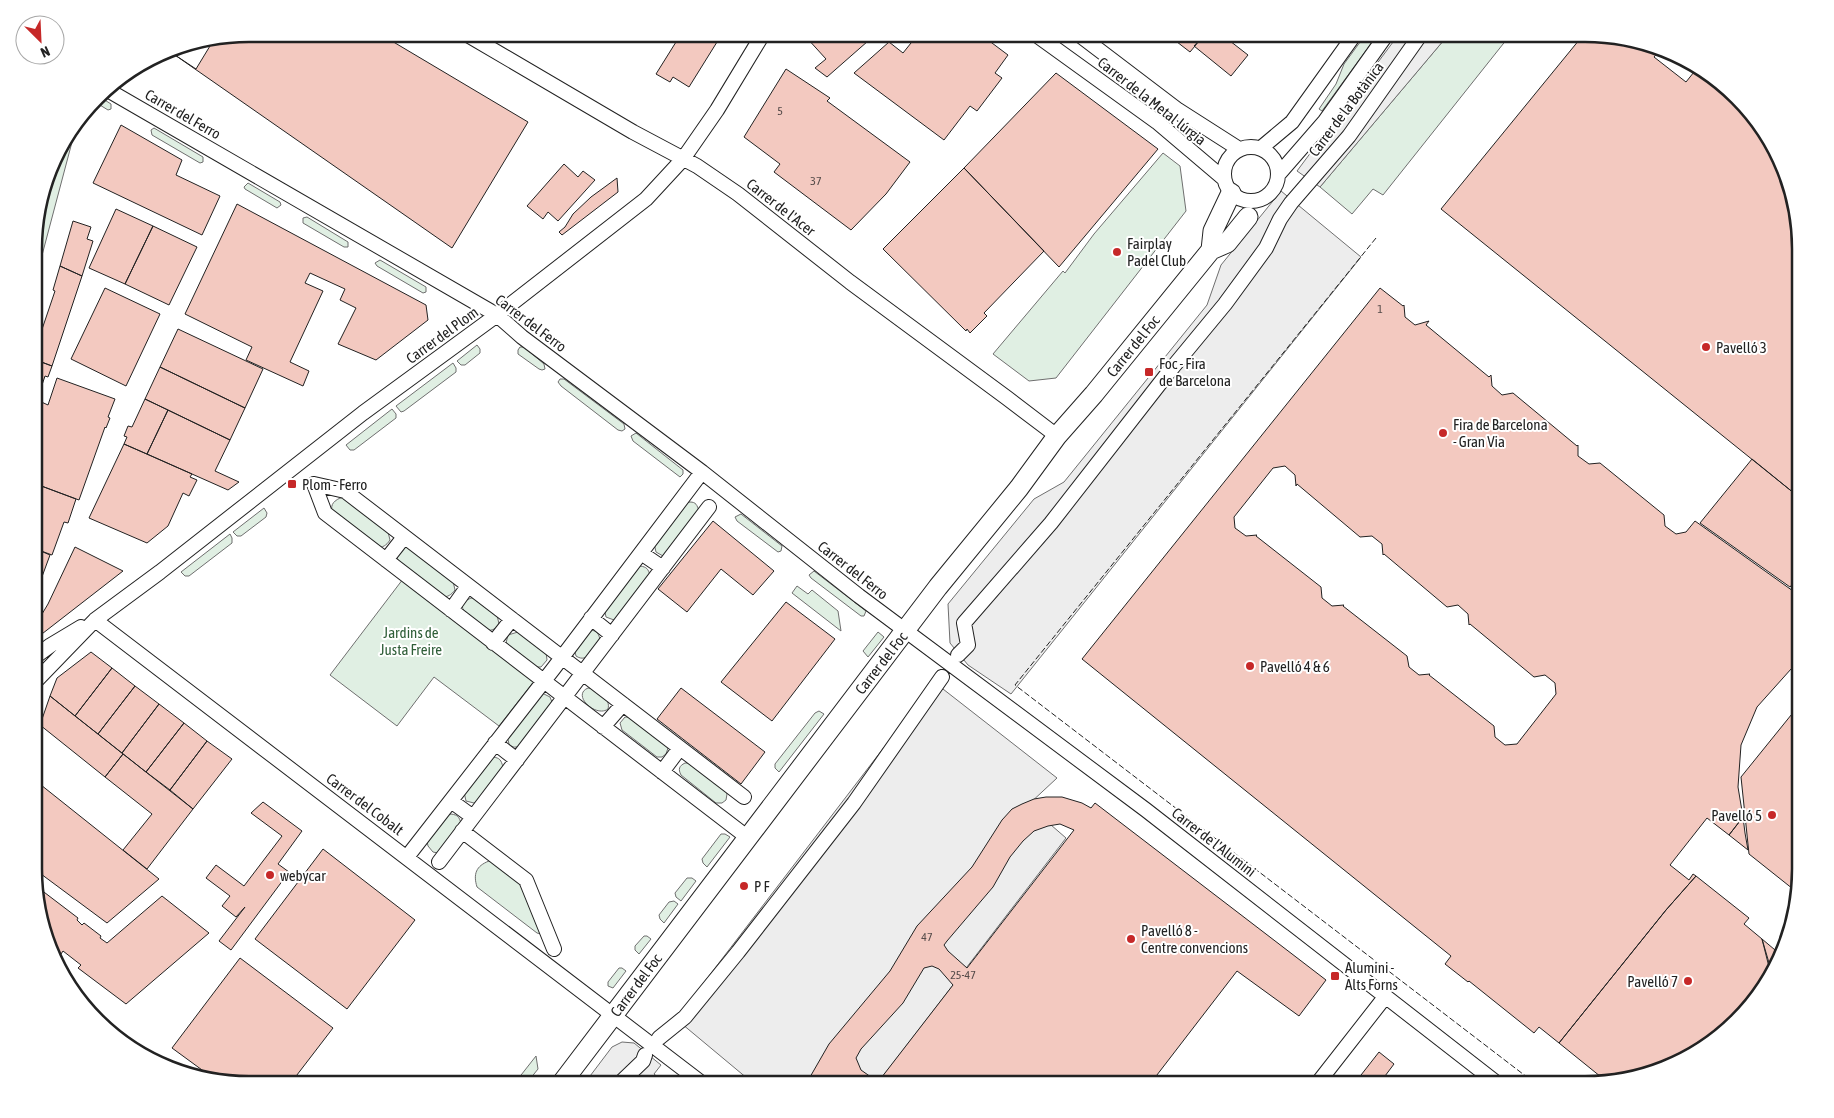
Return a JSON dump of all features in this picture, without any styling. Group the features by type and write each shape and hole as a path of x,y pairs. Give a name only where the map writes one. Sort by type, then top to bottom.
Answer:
{"street":[{"name":"Carrer de l'Acer","path":"480,42 633,132 697,166 738,194 850,282 1057,436"},
{"name":"Carrer del Plom","path":"96,620 363,413 497,315 646,199 683,159 717,110 758,42"},
{"name":"Carrer de la Metal·lúrgia","path":"1046,42 1157,122 1227,185"},
{"name":"Carrer de la Metal·lúrgia","path":"1089,42 1178,110 1239,149"},
{"path":"1261,148 1292,122 1349,42"},
{"name":"Carrer de la Botànica","path":"1278,175 1325,120 1381,42"},
{"name":"Carrer de la Botànica","path":"958,655 968,645 964,623 1051,523 1168,373 1225,304 1266,248 1280,219 1293,201 1349,136 1415,42"},
{"name":"Carrer del Ferro","path":"114,93 497,315 522,337 702,472 859,596 906,630"},
{"path":"1246,146 1261,148 1274,159 1278,175 1275,187 1268,195 1259,200 1242,200 1227,185 1224,169 1226,161 1239,149 1246,146"},
{"name":"Carrer del Foc","path":"1211,250 1213,231 1227,185"},
{"name":"Carrer del Foc","path":"567,1076 938,587 1019,488 1057,436 1094,394 1211,250 1227,243 1259,200"},
{"path":"407,857 702,472"},
{"path":"744,797 345,491 314,484 324,513 747,837"},
{"path":"439,862 709,507"},
{"path":"386,560 404,537"},
{"path":"641,552 663,568"},
{"path":"450,610 468,586"},
{"path":"591,618 612,635"},
{"path":"493,643 512,619"},
{"path":"42,651 51,644 96,620"},
{"path":"42,675 96,620"},
{"name":"Carrer del Cobalt","path":"96,620 693,1076"},
{"name":"Carrer de l'Alumini","path":"906,630 1146,810 1488,1076"},
{"path":"662,1035 685,1017 738,952 854,803 941,678"},
{"path":"603,727 623,704"},
{"path":"495,743 517,760"},
{"path":"662,772 680,748"},
{"path":"451,801 473,817"},
{"path":"462,831 526,880 554,949"},
{"path":"1322,1076 1385,997"},
{"path":"627,1076 644,1058"}],"green space":[{"path":"1360,42 1372,42 1322,111 1319,109 1336,84 1344,64"},
{"path":"1442,42 1505,42 1383,195 1373,189 1352,214 1320,187"},
{"path":"106,101 111,104 111,109 108,110 101,106"},
{"path":"154,128 203,157 203,162 200,163 152,135 151,130"},
{"path":"72,143 42,255 46,209 58,170"},
{"name":"Fairplay Padel Club","path":"1163,153 1180,166 1186,211 1056,378 1029,381 993,354 1063,271 1065,273 1094,234"},
{"path":"248,183 280,202 281,205 277,208 245,189 244,187"},
{"path":"307,217 348,242 348,247 344,247 303,223 303,218"},
{"path":"380,260 426,287 426,292 423,293 377,266 375,263"},
{"path":"477,345 480,353 465,365 461,365 457,361"},
{"path":"520,347 524,347 544,364 545,369 539,369 518,354"},
{"path":"453,363 456,372 401,412 396,406"},
{"path":"560,379 564,379 624,424 625,429 622,431 618,430 561,386 558,382"},
{"path":"392,409 396,414 396,418 354,450 350,450 346,445"},
{"path":"636,433 683,470 683,474 680,477 633,441 631,436"},
{"path":"340,498 345,498 388,532 390,540 387,544 377,548 333,514 332,505"},
{"path":"684,503 696,504 699,511 668,554 663,556 656,552 654,543"},
{"path":"264,508 267,513 266,517 241,536 237,536 233,532"},
{"path":"741,514 782,546 781,551 778,552 737,521 735,517"},
{"path":"230,534 232,543 189,576 185,576 181,572"},
{"path":"405,547 411,547 453,581 454,592 442,597 399,563 398,554"},
{"path":"640,566 647,569 650,575 619,618 614,620 606,617 605,612 635,568"},
{"path":"814,571 866,611 864,616 861,616 811,578 809,575"},
{"name":"Jardins de Justa Freire","path":"403,579 535,680 499,726 434,677 397,726 330,675"},
{"path":"797,586 808,594 812,590 838,611 841,631 792,593"},
{"path":"471,598 476,598 497,615 499,624 495,628 486,630 481,628 464,614 462,605"},
{"path":"591,630 597,633 600,640 587,657 580,658 576,656 574,648"},
{"path":"518,632 546,652 547,660 541,667 534,667 508,648 506,643 508,635"},
{"path":"878,632 884,637 868,657 863,651"},
{"path":"588,688 596,690 606,698 608,709 603,711 597,710 587,704 582,696 583,691"},
{"path":"542,693 550,697 552,702 521,745 512,746 509,744 507,735"},
{"path":"819,711 824,714 779,772 775,768 775,764 815,713"},
{"path":"625,717 630,717 666,744 668,748 666,754 662,757 657,757 622,730 620,723"},
{"path":"493,757 500,760 503,767 478,801 474,803 466,801 464,792 488,759"},
{"path":"690,763 726,790 726,800 722,803 716,803 681,775 681,765"},
{"path":"451,814 458,817 461,823 438,853 433,852 428,846 427,841 446,816"},
{"path":"721,834 730,837 707,867 702,859"},
{"path":"489,861 498,863 520,880 541,934 537,933 477,887 475,878 478,868"},
{"path":"687,878 692,878 696,881 681,901 676,897 675,893"},
{"path":"674,901 678,904 664,923 659,915 669,902"},
{"path":"644,936 651,939 639,954 635,950 635,946"},
{"path":"619,968 626,971 613,988 608,986 608,982"},
{"path":"536,1056 538,1069 532,1076 520,1076"}],"shaded area":[{"path":"1393,42 1442,42 1320,187 1297,171"},
{"path":"1281,191 1361,257 1011,694 968,665 950,643 948,604 1034,499 1064,482 1207,305 1221,265"},
{"path":"934,682 1057,778 1028,805 1066,838 883,1076 744,1076 676,1019"},
{"path":"622,1042 634,1043 661,1065 654,1074 656,1076 590,1076 612,1047"}],"building":[{"path":"249,42 393,42 528,122 452,248 176,56 209,46"},
{"path":"676,42 717,42 689,87 673,77 670,82 656,74"},
{"path":"811,42 867,42 827,77 815,68 826,59"},
{"path":"889,42 903,53 912,42 991,42 1008,55 995,73 1002,78 977,111 970,106 944,140 854,73"},
{"path":"1177,42 1198,42 1190,52"},
{"path":"1198,42 1231,42 1248,55 1231,76 1194,46"},
{"name":"Pavelló 3","path":"1577,42 1612,44 1651,53 1656,55 1654,57 1686,82 1693,73 1711,85 1731,103 1757,134 1776,170 1788,209 1792,249 1792,492 1441,209"},
{"path":"210,46 196,69 176,56"},
{"path":"786,69 830,98 827,101 910,162 886,194 851,230 774,172 780,164 744,137"},
{"path":"1056,73 1158,149 1059,267 964,168"},
{"path":"121,125 182,160 176,175 220,196 202,235 93,183"},
{"path":"564,164 578,177 583,171 595,180 558,221 548,212 543,219 527,206"},
{"path":"964,168 1044,251 984,313 987,316 970,333 883,249"},
{"path":"617,178 618,192 562,235 559,232 565,227 573,214 591,197"},
{"path":"237,204 426,305 428,320 376,360 338,344 356,308 340,300 345,289 310,273 305,283 323,291 290,362 309,371 303,386 246,360 252,347 185,314"},
{"path":"116,209 153,226 125,284 89,268"},
{"path":"73,221 91,227 87,239 93,241 82,276 60,266"},
{"path":"153,226 197,247 169,305 125,284"},
{"path":"60,266 82,276 52,366 42,362 42,329 55,291 53,290"},
{"path":"105,288 160,314 126,386 71,359"},
{"name":"Pavelló 4 & 6","path":"1380,288 1404,305 1405,317 1415,325 1429,321 1426,325 1489,377 1491,375 1492,386 1502,395 1513,393 1578,445 1578,456 1589,464 1600,463 1664,515 1665,526 1676,534 1686,532 1695,521 1792,590 1792,668 1757,707 1741,745 1738,787 1743,817 1729,835 1707,818 1670,865 1689,880 1693,874 1696,876 1666,910 1559,1043 1539,1027 1534,1033 1445,964 1451,956 1082,659","holes":["1285,466 1295,475 1296,486 1297,484 1360,537 1372,536 1382,544 1383,555 1447,607 1458,605 1468,614 1469,625 1534,677 1545,675 1555,683 1556,694 1517,744 1505,745 1495,737 1494,726 1430,674 1419,675 1409,667 1407,656 1344,605 1332,606 1322,598 1321,587 1257,535 1246,536 1235,528 1234,517 1273,468"]},
{"path":"178,329 263,369 245,408 160,367"},
{"path":"42,362 52,366 48,377 45,376 42,385"},
{"path":"160,367 245,408 230,440 145,399"},
{"path":"57,378 115,399 108,417 110,418 79,500 42,486 42,402 48,405"},
{"path":"145,399 168,410 147,454 124,444 127,437 124,436 128,426 132,427"},
{"path":"168,410 230,440 215,471 239,482 228,490 147,454"},
{"path":"124,444 192,474 190,477 197,480 189,496 183,493 168,526 147,543 89,518"},
{"path":"1752,459 1792,492 1792,585 1790,587 1700,523"},
{"path":"42,486 76,499 68,523 64,522 52,555 42,551"},
{"path":"713,521 774,571 753,595 721,569 687,612 658,589"},
{"path":"75,547 123,571 42,634 42,614"},
{"path":"42,552 50,555 42,577"},
{"path":"786,602 835,639 772,721 721,682"},
{"path":"91,652 112,668 75,716 50,696 57,678"},
{"path":"112,668 135,686 98,734 75,716"},
{"path":"135,686 159,704 122,753 98,734"},
{"path":"681,688 765,752 741,784 657,719"},
{"path":"50,696 123,754 105,777 42,727 42,719"},
{"path":"159,704 184,723 146,772 122,753"},
{"name":"Pavelló 5","path":"1792,714 1791,887 1749,854 1741,777"},
{"path":"184,723 207,741 170,790 146,772"},
{"path":"207,741 232,759 193,809 170,790"},
{"path":"123,754 193,809 147,869 123,850 152,814 105,777"},
{"path":"42,786 159,879 107,923 42,875"},
{"name":"Pavelló 8 - Centre convencions","path":"1046,797 1062,797 1091,808 1095,803 1326,980 1299,1016 1237,971 1156,1076 883,1076 953,985 939,969 932,966 924,968 903,1003 861,1049 856,1058 861,1070 870,1076 811,1076 829,1044 890,971 917,926 972,867 1002,820 1012,809","holes":["1060,824 1074,830 967,968 948,951 944,945 993,887 1010,857 1023,841 1034,831 1048,826"]},
{"name":"webycar","path":"263,802 302,831 278,864 289,872 231,950 219,941 245,907 236,917 222,906 230,896 206,878 216,865 244,886 282,836 251,813"},
{"path":"1743,817 1745,833 1748,850 1729,835"},
{"path":"323,849 415,920 347,1009 255,939"},
{"name":"Pavelló 7","path":"1696,876 1749,918 1744,924 1762,939 1768,964 1749,995 1731,1015 1700,1041 1651,1065 1625,1072 1599,1075 1559,1043 1666,910"},
{"path":"44,892 78,918 77,920 82,925 84,923 107,943 162,896 209,933 126,1004 78,968 81,965 63,951 61,954 53,935"},
{"path":"1762,939 1775,950 1769,962"},
{"path":"240,958 333,1028 296,1076 249,1076 209,1072 202,1070 172,1048"},
{"path":"1379,1052 1394,1064 1385,1076 1360,1076"}],"fence":[{"path":"1376,238 1015,685 1526,1076"}],"place":[{"name":"Fairplay Padel Club","path":"1117,252"},
{"name":"Pavelló 3","path":"1706,347"},
{"name":"Foc - Fira de Barcelona","path":"1149,372"},
{"name":"Fira de Barcelona - Gran Via","path":"1443,433"},
{"name":"Plom - Ferro","path":"292,484"},
{"name":"Pavelló 4 & 6","path":"1250,666"},
{"name":"Pavelló 5","path":"1772,815"},
{"name":"webycar","path":"270,875"},
{"name":"P F","path":"744,886"},
{"name":"Pavelló 8 - Centre convencions","path":"1131,939"},
{"name":"Alumini - Alts Forns","path":"1335,976"},
{"name":"Pavelló 7","path":"1688,981"}]}
